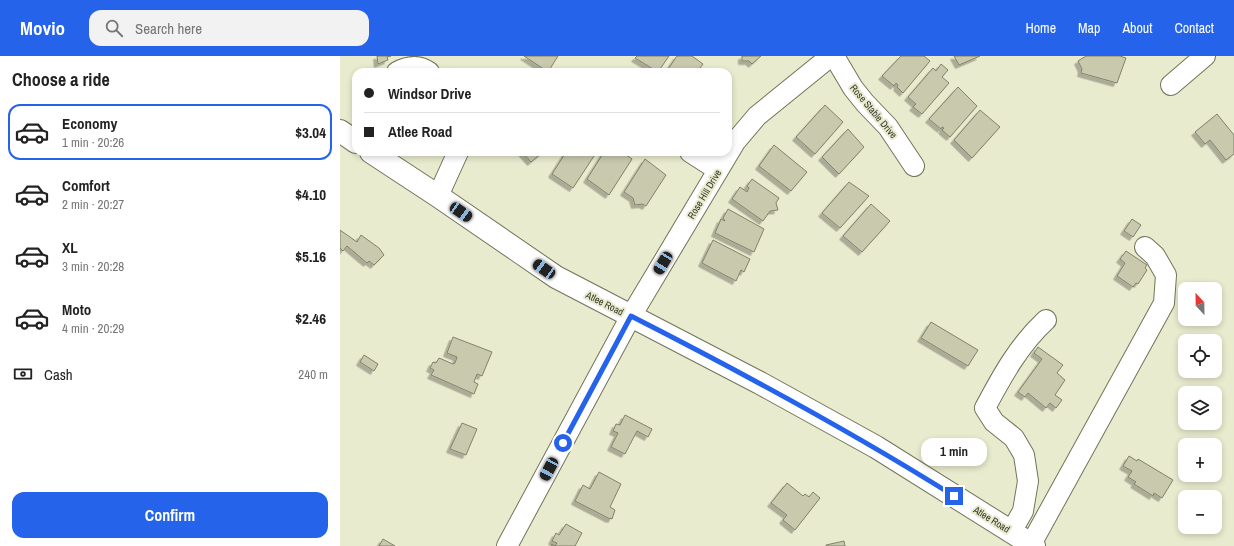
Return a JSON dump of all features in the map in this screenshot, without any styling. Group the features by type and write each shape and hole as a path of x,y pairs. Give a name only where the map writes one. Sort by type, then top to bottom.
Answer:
{"main road":[{"path":"340,131 352,139"},
{"name":"Atlee Road","path":"377,156 438,196 556,278 760,382 876,447 1032,545"}],"street":[{"name":"Rose Hill Drive","path":"732,147 757,116 831,56"},
{"name":"Rose Stable Drive","path":"834,56 853,88 888,127 914,166"},
{"path":"1171,85 1204,56"},
{"path":"406,68 413,65 424,68"},
{"path":"438,196 452,156"},
{"path":"696,156 718,170"},
{"name":"Rose Hill Drive","path":"507,546 631,316 726,156"},
{"path":"1032,545 1164,303 1166,275 1155,256 1145,247"},
{"path":"1012,532 1023,511 1028,481 1024,455 1014,438 994,422 984,408 1007,366 1037,328 1046,320"}],"building":[{"path":"377,56 391,56 387,57 388,60 378,64"},
{"path":"524,56 558,56 550,68 542,68"},
{"path":"637,56 669,56 661,68 651,68 635,58"},
{"path":"677,56 692,56 703,64 700,68 669,68"},
{"path":"742,56 761,56 752,64 749,61 742,61"},
{"path":"901,56 924,56 930,61 903,93 897,87 898,85 896,83 894,86 882,76"},
{"path":"954,56 980,56 959,65"},
{"path":"1086,56 1120,56 1126,58 1117,83 1081,73 1082,69 1078,61"},
{"path":"941,64 948,70 942,77 949,83 922,114 913,107 916,104 908,97 933,68 936,71"},
{"path":"958,87 977,106 950,137 942,130 944,128 942,127 941,129 929,119"},
{"path":"825,105 843,122 815,154 796,137"},
{"path":"980,110 1000,127 972,158 954,140"},
{"path":"1217,114 1234,135 1234,154 1226,160 1210,140 1205,144 1195,132"},
{"path":"848,129 864,147 839,174 822,157"},
{"path":"774,145 807,172 791,191 759,166"},
{"path":"526,156 538,156 531,162"},
{"path":"563,156 594,156 573,188 552,174"},
{"path":"601,156 628,156 632,159 609,195 587,179"},
{"path":"645,159 666,175 646,206 642,204 635,205 633,198 624,192"},
{"path":"752,179 779,198 776,203 778,210 770,211 763,221 732,199 740,187 747,192 749,188 747,186"},
{"path":"849,182 869,196 840,228 822,213"},
{"path":"871,204 890,221 862,252 843,236"},
{"path":"728,209 764,229 754,252 715,233 721,219 725,221 723,218"},
{"path":"1132,219 1141,225 1133,237 1124,231"},
{"path":"340,230 357,242 361,235 379,248 384,255 374,265 369,261 367,263 347,246 343,251 340,248"},
{"path":"713,240 750,259 744,272 741,270 736,281 702,263"},
{"path":"1126,251 1147,265 1145,268 1147,270 1138,284 1136,283 1133,287 1117,276 1125,263 1120,259"},
{"path":"931,322 978,350 968,366 921,338"},
{"path":"453,337 492,352 482,376 477,374 474,382 478,384 474,394 431,375 434,370 430,368 433,362 436,363 439,358 453,364 455,363 457,357 447,353"},
{"path":"1038,347 1063,365 1057,373 1065,380 1055,395 1062,400 1056,408 1050,403 1046,408 1028,393 1025,397 1018,392 1042,359 1034,353"},
{"path":"364,355 378,364 374,371 360,362"},
{"path":"625,415 652,429 648,437 637,431 625,454 611,447 618,433 613,431 616,424 620,425"},
{"path":"462,423 477,429 466,455 450,449"},
{"path":"1129,456 1137,461 1138,459 1173,480 1162,498 1154,493 1153,496 1134,484 1136,482 1128,477 1132,471 1123,466"},
{"path":"599,472 621,484 610,507 615,510 612,519 575,501 583,485 590,489"},
{"path":"787,483 803,496 805,494 809,497 813,492 820,498 795,530 783,520 787,515 771,503"},
{"path":"566,524 582,533 575,546 555,546 557,543 552,541 556,533 559,535"},
{"path":"383,539 395,546 379,546"},
{"path":"844,541 845,546 826,546 826,545"}],"route":[{"path":"563,443 631,316 760,382 876,447 954,496"}]}
